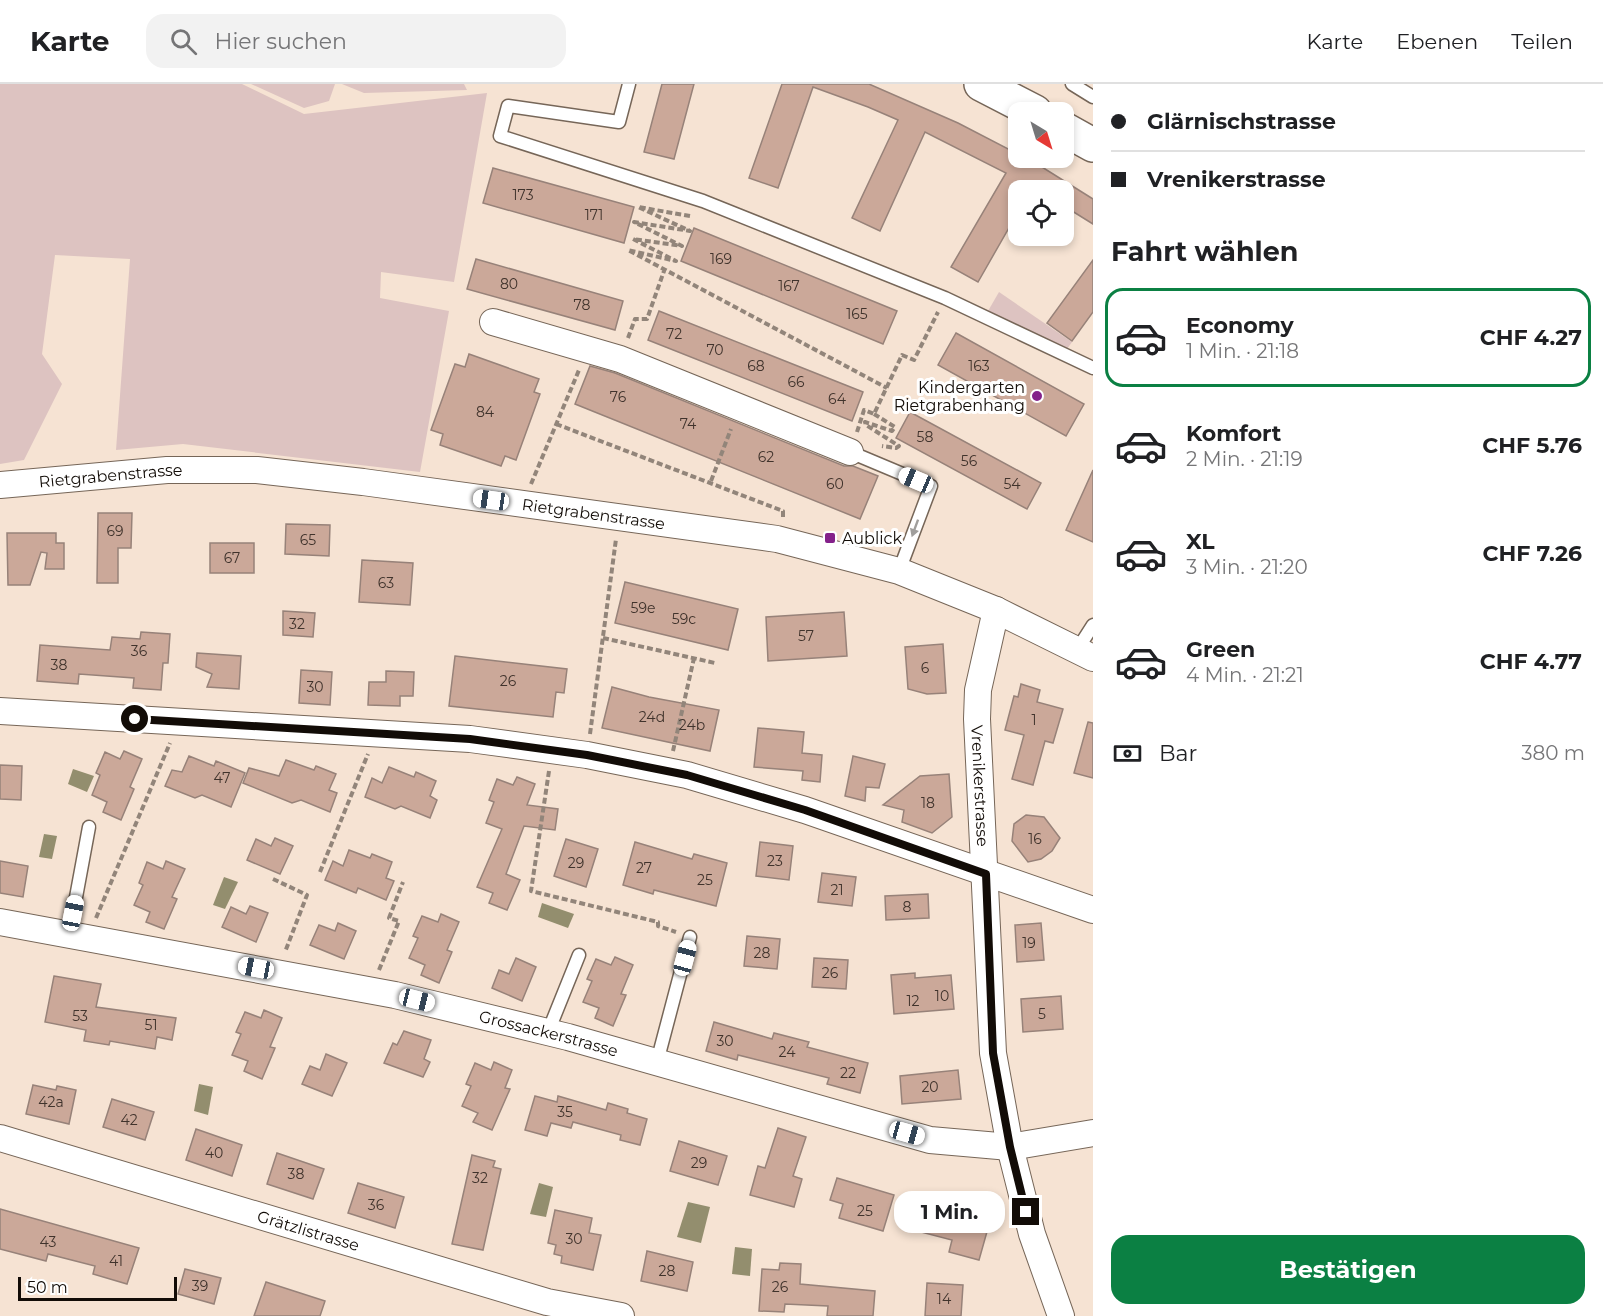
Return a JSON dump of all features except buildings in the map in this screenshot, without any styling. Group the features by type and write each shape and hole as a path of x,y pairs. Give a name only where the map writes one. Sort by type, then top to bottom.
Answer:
{"main road":[{"path":"993,86 1019,102"},
{"path":"1074,135 1093,145"}],"street":[{"path":"493,322 620,359 850,452"},
{"name":"Rietgrabenstrasse","path":"0,484 167,470 257,470 777,540 899,571 996,610 1085,654"},
{"name":"Vrenikerstrasse","path":"996,610 978,690 977,719 993,1053 1010,1147 1032,1234 1061,1316"},
{"path":"0,711 470,739 587,755 668,771 805,810 1093,910"},
{"name":"Grossackerstrasse","path":"0,922 371,990 548,1032 930,1140 1010,1147 1093,1133"},
{"name":"Grätzlistrasse","path":"0,1138 545,1309 621,1316"}],"lane":[{"path":"629,84 619,122 508,106 500,136 703,201 945,298 1093,368"},
{"path":"1072,84 1093,97"},
{"path":"850,452 931,486 899,571"},
{"path":"1085,654 1093,625"},
{"path":"78,937 89,828"},
{"path":"657,1062 690,937"},
{"path":"548,1032 579,955"}],"path":[{"path":"703,201 697,217 638,207 690,231 634,222 682,246 633,239 676,261 628,250 887,388"},
{"path":"632,327 634,319 647,319 664,271"},
{"path":"874,414 902,354 914,360 945,298"},
{"path":"535,472 576,380"},
{"path":"864,410 895,427 892,431 865,422 866,425 899,446 896,448 876,445"},
{"path":"556,424 711,481 783,511 783,520"},
{"path":"711,481 729,433"},
{"path":"587,755 618,518"},
{"path":"603,638 715,663"},
{"path":"668,771 694,658"},
{"path":"78,937 179,721"},
{"path":"320,872 376,734"},
{"path":"552,750 531,891 658,922 658,926 667,929"},
{"path":"273,879 307,895 277,972"},
{"path":"371,990 399,921 389,918 403,882"}],"shaded area":[{"path":"0,84 242,84 304,114 487,93 454,282 381,272 380,298 449,311 420,472 183,444 116,450 130,259 55,255 42,354 62,384 24,460 0,464"},
{"path":"251,84 335,84 329,101 304,108"},
{"path":"342,84 464,84 467,90 364,93"},
{"path":"999,292 1072,342 1065,352 988,311"},
{"path":"73,769 94,776 87,792 68,784"},
{"path":"44,834 57,836 52,859 39,857"},
{"path":"224,877 238,882 225,909 213,905"},
{"path":"542,903 574,914 568,928 538,917"},
{"path":"199,1084 213,1087 208,1115 194,1111"},
{"path":"539,1183 553,1187 546,1217 530,1214"},
{"path":"688,1202 710,1207 701,1243 677,1237"},
{"path":"735,1247 752,1249 750,1276 732,1274"}],"place":[{"name":"Kindergarten Rietgrabenhang","path":"1037,396"},
{"name":"Aublick","path":"830,538"}],"route":[{"path":"135,719 470,739 587,755 687,775 805,810 986,874 993,1053 1010,1147 1026,1212"}]}
